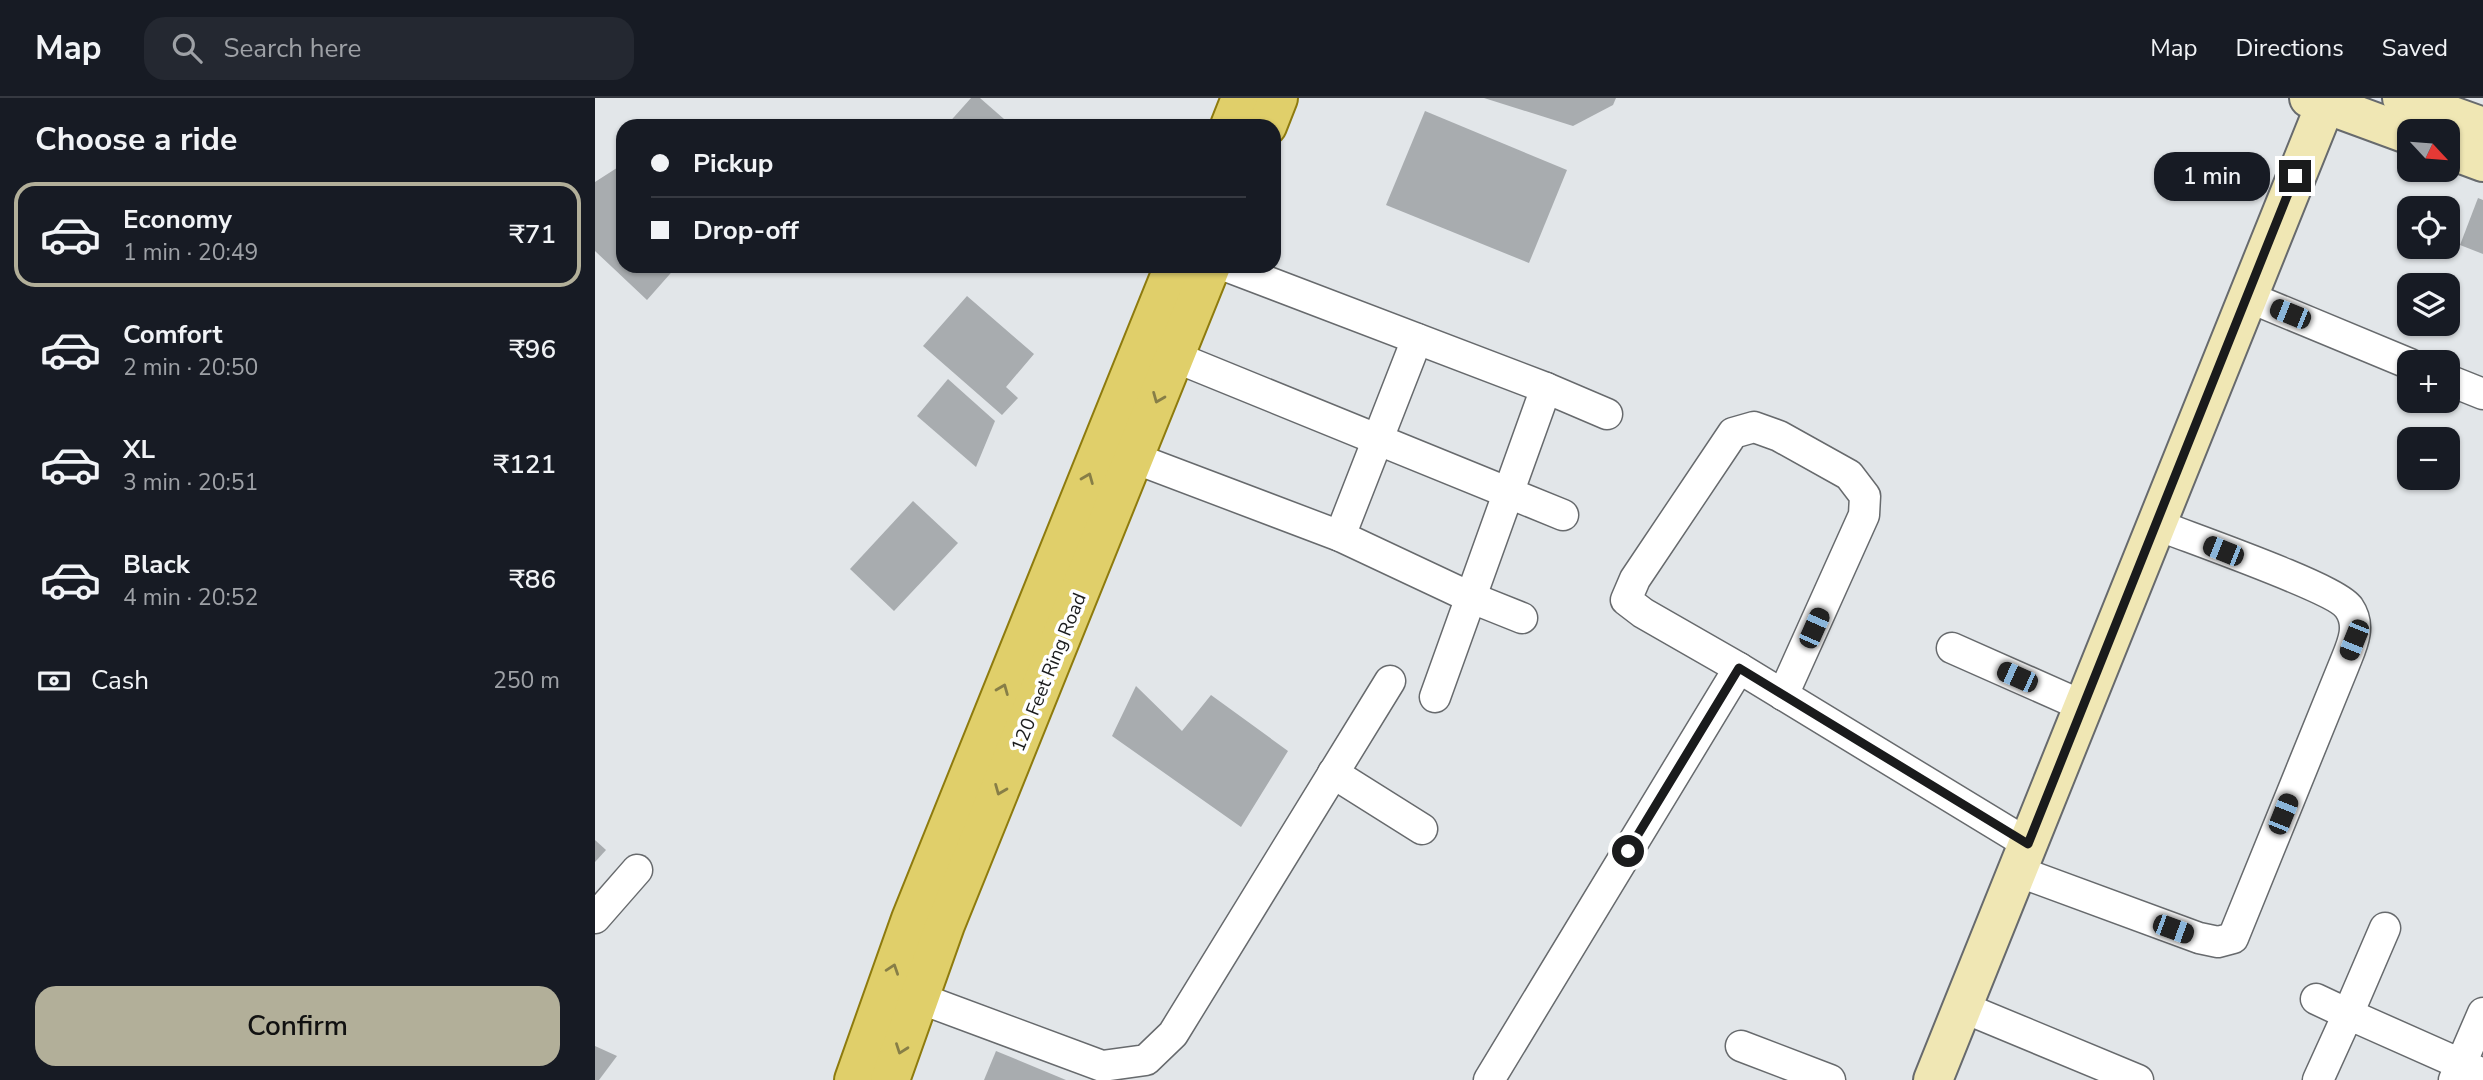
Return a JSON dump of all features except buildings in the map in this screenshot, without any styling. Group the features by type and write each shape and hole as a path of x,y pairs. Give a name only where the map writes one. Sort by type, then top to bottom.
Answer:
{"main road":[{"path":"1233,119 1241,98"},
{"path":"1270,119 1277,98"},
{"name":"120 Feet Ring Road","path":"854,1080 911,919 1171,273"},
{"name":"120 Feet Ring Road","path":"890,1080 951,912 1208,273"}],"street":[{"path":"2402,98 2483,127"},
{"path":"1933,1080 2246,296 2321,100 2397,130"},
{"path":"2461,154 2483,162"},
{"path":"1244,273 1546,388 1607,414"},
{"path":"2246,296 2397,359"},
{"path":"1340,537 1417,339"},
{"path":"1175,357 1563,515"},
{"path":"2460,385 2483,394"},
{"path":"1435,697 1546,388"},
{"path":"1783,695 1864,515 1865,496 1849,475 1779,436 1754,428 1733,433 1635,579 1626,600 1643,613 1783,695 2022,857 2199,938 2218,943 2233,938 2354,640 2355,620 2348,606 2313,586 2155,524"},
{"path":"1134,458 1340,537 1522,618"},
{"path":"1952,648 2083,706"},
{"path":"1489,1080 1739,668"},
{"path":"919,998 1102,1066 1146,1060 1173,1034 1390,681"},
{"path":"1333,773 1422,829"},
{"path":"595,918 637,870"},
{"path":"2318,1080 2385,928"},
{"path":"2316,999 2466,1073 2483,1013"},
{"path":"1962,1007 2138,1080"},
{"path":"1741,1046 1830,1080"}],"route":[{"path":"1628,851 1739,668 2028,844 2295,176"}]}
